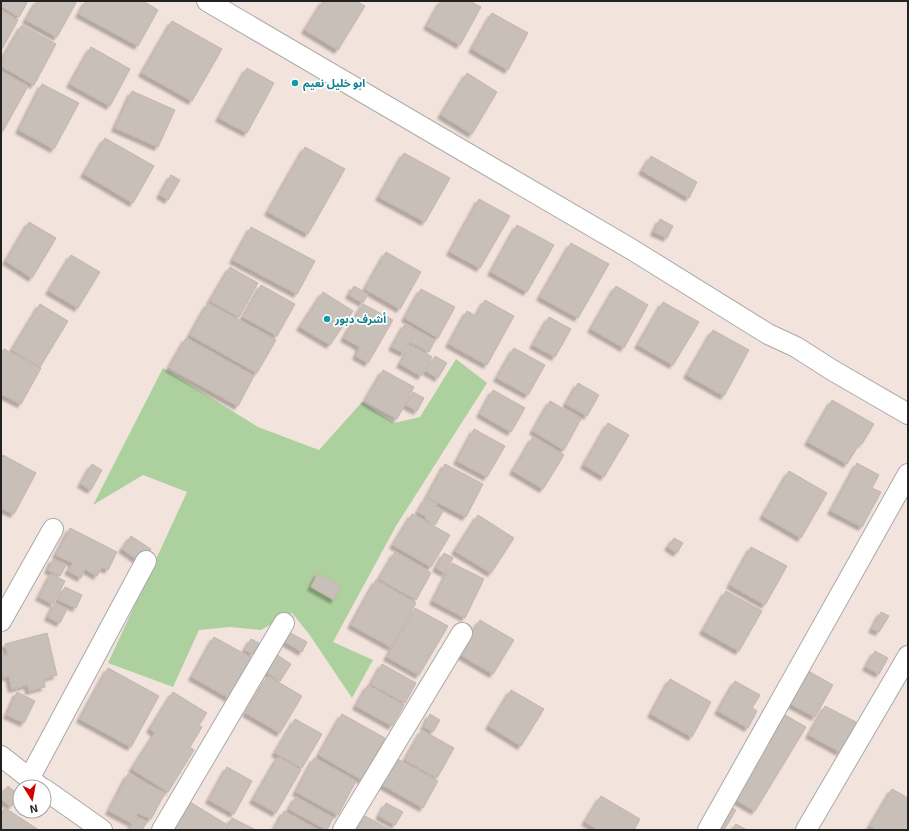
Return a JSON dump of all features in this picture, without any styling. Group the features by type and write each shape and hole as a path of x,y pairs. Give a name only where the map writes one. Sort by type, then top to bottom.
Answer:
{"street":[{"path":"207,1 631,249 768,334 796,347 832,370 908,414"},
{"path":"708,830 908,474"},
{"path":"1,621 53,529"},
{"path":"41,779 146,561"},
{"path":"162,830 284,623"},
{"path":"343,830 462,632"},
{"path":"806,830 908,656"},
{"path":"1,756 30,779"},
{"path":"52,795 98,829"}],"shaded area":[{"path":"1,1 908,1 908,830 1,830"}],"green space":[{"path":"456,359 487,383 396,526 333,642 373,660 352,698 309,634 292,613 261,630 230,627 199,630 173,687 108,663 187,492 143,475 93,505 163,368 258,427 319,450 362,402 394,423 420,417"}],"building":[{"path":"1,1 28,1 19,17 1,6"},
{"path":"37,1 77,1 57,37 26,20"},
{"path":"86,1 143,1 158,10 138,46 79,14"},
{"path":"323,1 356,1 365,6 338,50 305,30"},
{"path":"441,1 469,1 481,7 460,45 427,26"},
{"path":"1,10 18,20 1,51"},
{"path":"492,13 528,33 508,70 472,49"},
{"path":"172,21 222,49 192,101 142,73"},
{"path":"22,25 56,44 34,85 1,66 1,61"},
{"path":"91,47 130,69 110,106 70,84"},
{"path":"247,68 274,83 247,133 219,118"},
{"path":"1,72 28,86 3,131 1,129"},
{"path":"467,73 497,92 472,134 441,115"},
{"path":"42,84 79,103 54,149 19,130"},
{"path":"132,91 175,110 158,147 115,128"},
{"path":"105,138 154,166 133,203 84,174"},
{"path":"305,147 345,169 308,234 268,212"},
{"path":"404,153 450,178 425,222 379,197"},
{"path":"651,156 697,182 689,198 642,171"},
{"path":"171,175 180,180 168,200 160,195"},
{"path":"479,199 510,216 480,268 450,252"},
{"path":"660,219 673,226 667,238 654,232"},
{"path":"29,222 56,238 32,278 6,261"},
{"path":"517,225 554,245 527,292 491,272"},
{"path":"251,227 315,261 297,294 233,260"},
{"path":"571,243 609,264 578,318 540,297"},
{"path":"386,252 421,272 400,309 365,289"},
{"path":"71,255 100,272 78,308 49,291"},
{"path":"230,267 258,283 239,317 210,301"},
{"path":"261,285 295,304 277,336 243,317"},
{"path":"354,286 368,294 363,303 349,295"},
{"path":"616,286 648,305 624,348 591,329"},
{"path":"421,289 455,307 438,338 405,318"},
{"name":"أشرف دبور","path":"323,292 353,311 330,345 300,327"},
{"path":"485,300 514,316 487,365 449,344 467,311 476,316"},
{"path":"663,302 699,322 673,365 638,345"},
{"path":"208,303 276,340 257,373 190,335"},
{"path":"40,304 68,321 40,367 12,350"},
{"path":"363,304 393,320 368,363 356,356 360,347 344,338"},
{"path":"549,317 571,329 555,357 533,345"},
{"path":"405,324 435,340 429,352 410,342 404,353 392,347"},
{"path":"713,330 749,350 724,396 687,375"},
{"path":"186,338 254,376 238,406 169,368"},
{"path":"411,345 432,357 421,376 400,364"},
{"path":"514,348 545,365 528,395 497,378"},
{"path":"4,349 41,368 21,404 1,394 1,354"},
{"path":"435,356 447,363 438,378 426,371"},
{"path":"383,370 414,387 397,419 365,401"},
{"path":"578,383 599,395 587,416 566,404"},
{"path":"493,390 525,408 511,432 480,414"},
{"path":"413,392 424,398 417,411 406,405"},
{"path":"832,400 874,424 862,444 860,443 847,464 808,442"},
{"path":"550,401 581,419 564,450 533,431"},
{"path":"608,423 629,435 604,477 584,465"},
{"path":"474,429 505,446 487,477 457,461"},
{"path":"533,437 564,455 543,489 513,471"},
{"path":"3,455 36,473 14,514 1,508 1,460"},
{"path":"857,463 879,475 872,488 881,492 862,527 831,511"},
{"path":"92,464 102,470 91,490 81,484"},
{"path":"445,464 483,484 466,517 427,497"},
{"path":"789,471 827,493 801,538 763,516"},
{"path":"426,498 437,504 436,507 443,511 435,525 425,519 426,516 418,512"},
{"path":"412,514 450,535 431,567 393,545"},
{"path":"478,515 514,538 491,573 455,551"},
{"path":"70,528 117,552 108,570 102,567 97,576 85,569 81,578 68,571 73,563 56,555"},
{"path":"131,536 151,549 142,563 122,549"},
{"path":"674,538 683,543 677,553 668,547"},
{"path":"751,547 787,566 765,605 730,585"},
{"path":"395,552 431,573 416,600 379,579"},
{"path":"444,553 453,558 445,573 436,568"},
{"path":"53,559 66,565 60,576 48,570"},
{"path":"452,563 484,579 465,618 433,601"},
{"path":"318,573 341,586 334,600 311,587"},
{"path":"51,574 65,581 53,604 39,597"},
{"path":"376,580 416,603 391,647 351,625"},
{"path":"65,587 82,595 76,608 58,600"},
{"path":"726,591 762,611 739,651 703,631"},
{"path":"55,603 67,609 60,623 48,617"},
{"path":"415,608 448,626 419,675 387,657"},
{"path":"881,612 889,616 879,632 872,629"},
{"path":"480,620 514,640 493,674 459,654"},
{"path":"287,631 307,642 302,652 282,640"},
{"path":"47,633 57,675 44,679 45,687 29,691 28,685 12,689 9,676 1,678 1,656 8,655 5,644"},
{"path":"214,637 252,658 229,698 192,677"},
{"path":"251,639 259,643 253,654 245,650"},
{"path":"875,651 888,658 879,674 866,667"},
{"path":"276,654 291,664 280,681 265,671"},
{"path":"382,664 416,683 405,703 371,684"},
{"path":"108,668 159,696 131,747 80,719"},
{"path":"803,668 833,685 815,717 785,701"},
{"path":"268,676 302,696 280,733 246,713"},
{"path":"670,679 711,702 692,737 651,714"},
{"path":"735,681 760,695 752,708 757,711 748,728 718,711"},
{"path":"368,685 404,705 392,726 356,706"},
{"path":"511,690 544,709 521,746 489,726"},
{"path":"17,692 35,701 24,723 7,715"},
{"path":"173,692 207,713 199,725 202,727 190,747 194,750 168,792 132,769 155,733 150,729"},
{"path":"825,706 856,722 840,752 809,735"},
{"path":"780,712 806,727 755,811 729,796"},
{"path":"342,714 385,738 362,780 319,755"},
{"path":"430,714 440,720 433,732 424,727"},
{"path":"295,719 322,734 302,768 275,753"},
{"path":"422,730 454,748 437,778 405,760"},
{"path":"278,757 301,770 276,813 253,800"},
{"path":"394,757 438,781 423,808 379,783"},
{"path":"314,758 356,781 338,815 296,792"},
{"path":"227,767 252,781 234,814 209,800"},
{"path":"128,774 165,793 151,819 138,813 132,823 109,811"},
{"path":"8,786 12,789 11,807 1,799 1,795"},
{"path":"892,789 908,798 908,830 877,830 870,826"},
{"path":"601,796 640,819 634,830 599,830 585,822"},
{"path":"296,797 333,818 327,830 289,809"},
{"path":"190,802 226,824 222,830 174,830"},
{"path":"386,803 403,812 395,825 379,816"},
{"path":"725,804 736,810 724,830 714,824"},
{"path":"5,808 12,813 12,819 22,819 39,830 1,830 1,814"},
{"path":"284,811 318,830 274,830"},
{"path":"365,816 390,830 357,830"},
{"path":"137,817 147,822 142,830 130,829"},
{"path":"232,818 256,830 226,830"},
{"path":"736,824 747,830 732,830"}],"place":[{"name":"ابو خليل نعيم","path":"295,83"},
{"name":"أشرف دبور","path":"327,319"}]}
